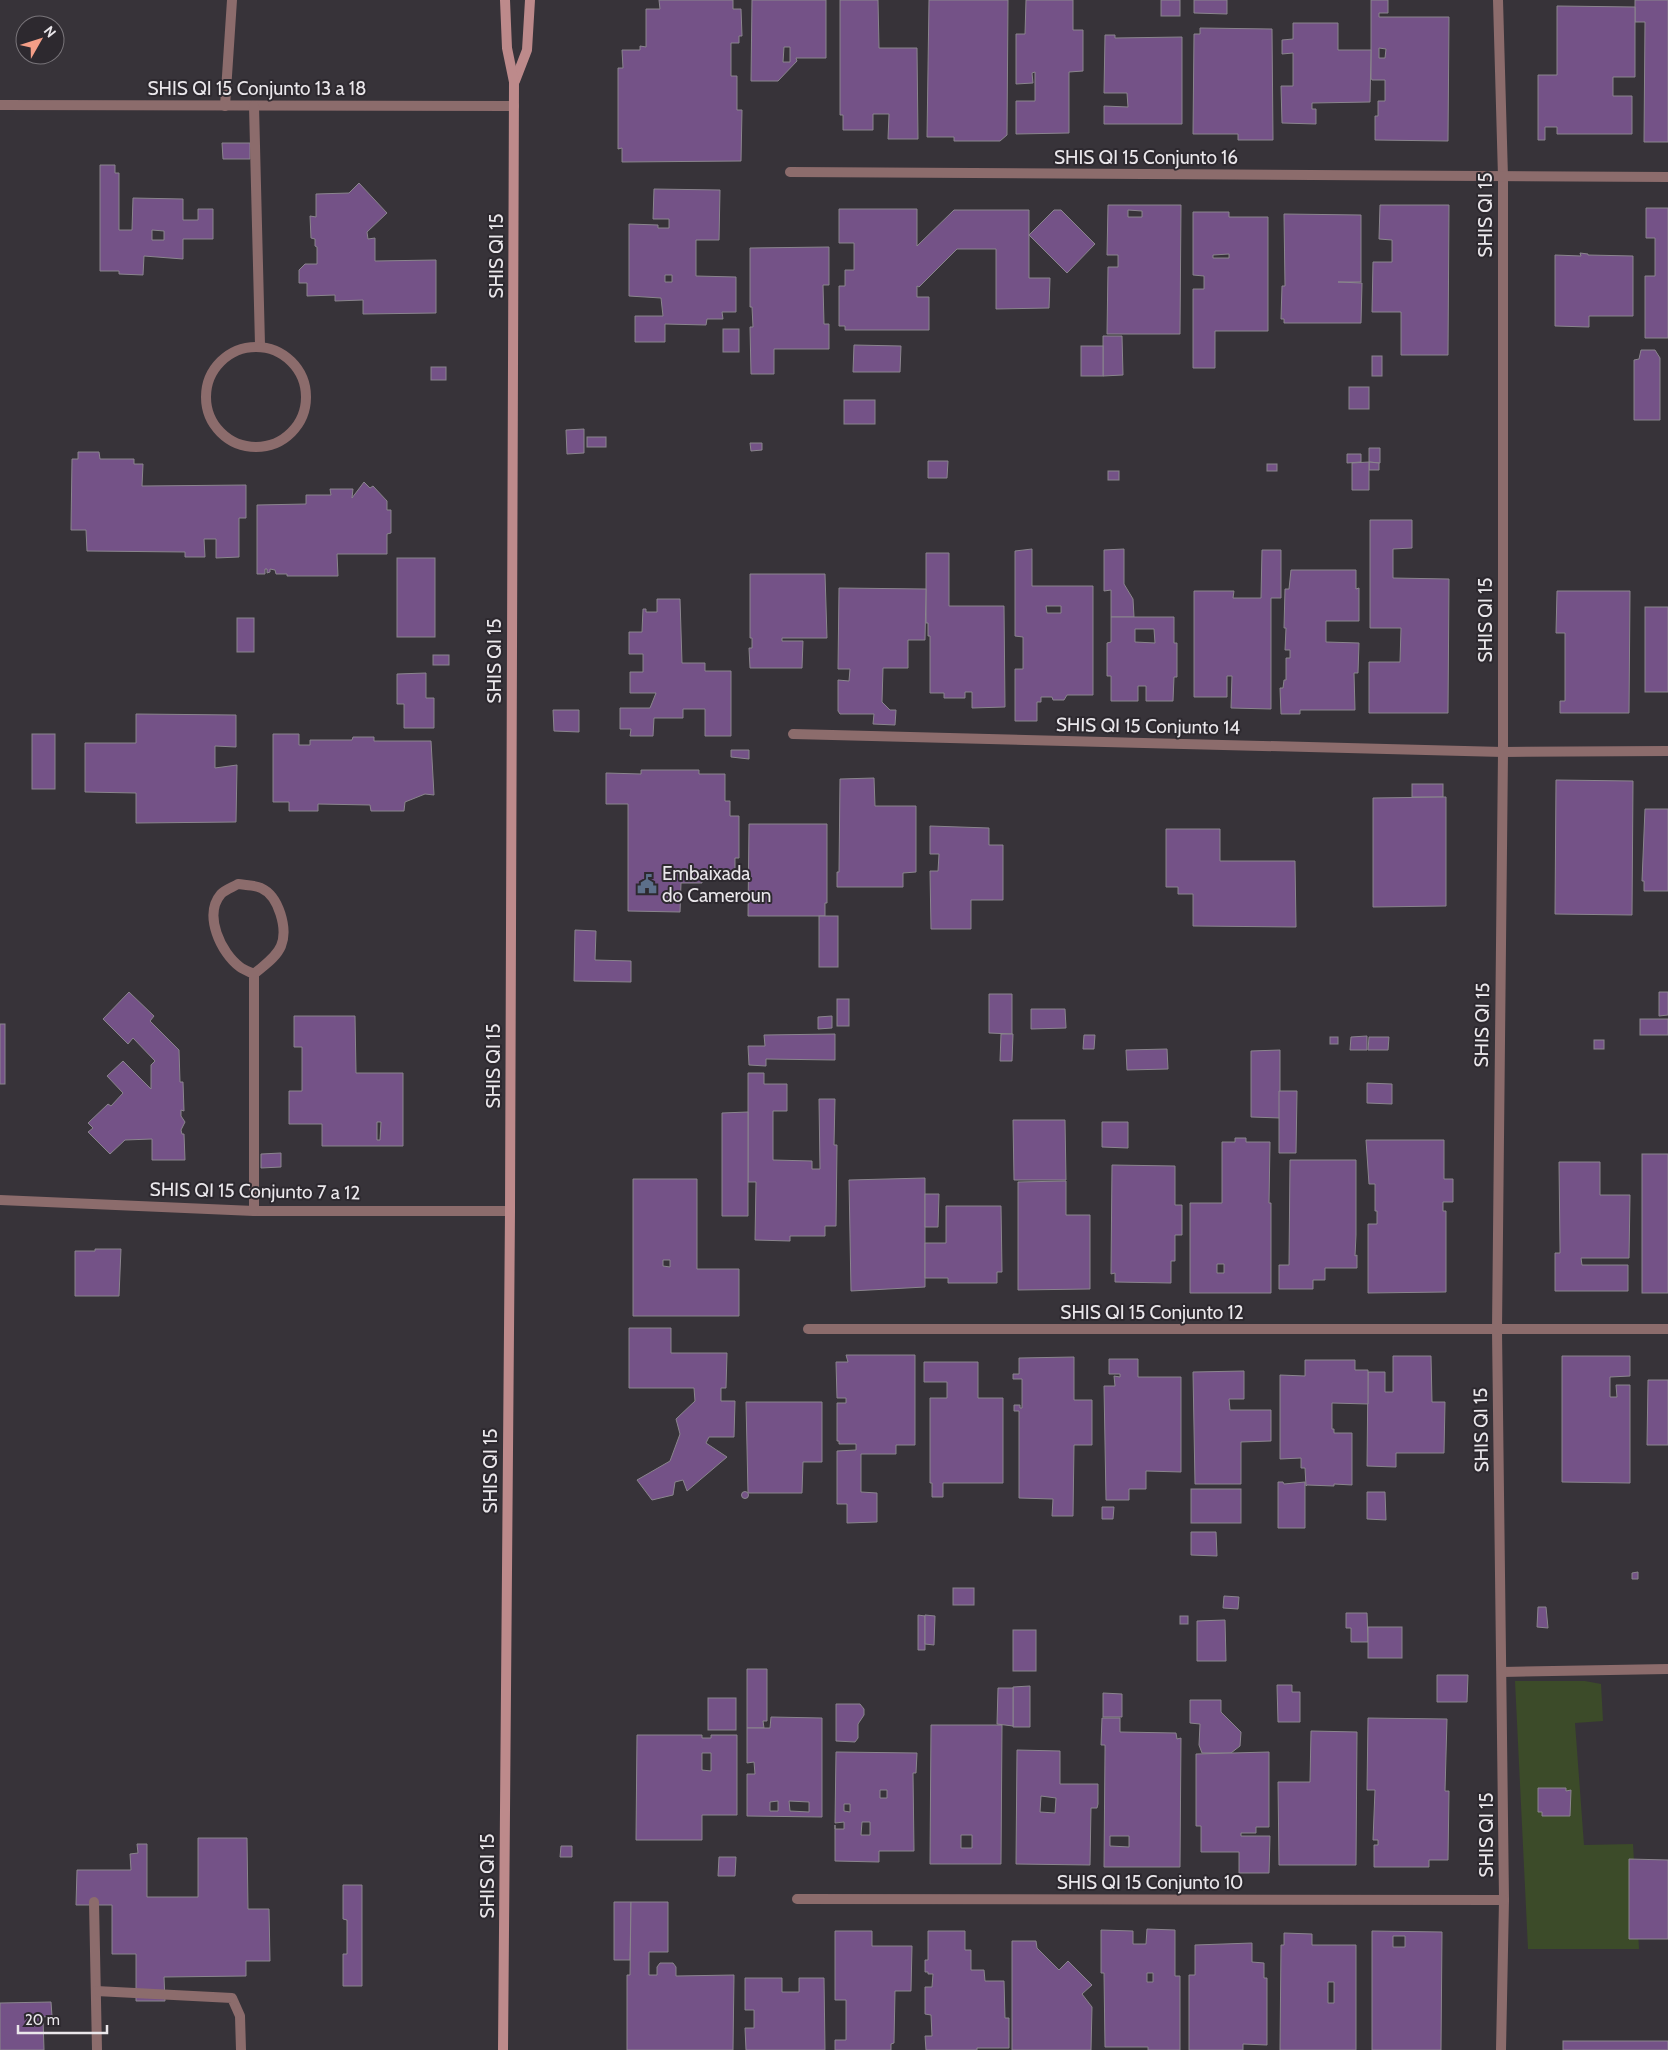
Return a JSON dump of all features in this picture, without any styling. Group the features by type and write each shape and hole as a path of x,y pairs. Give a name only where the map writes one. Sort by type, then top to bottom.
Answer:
{"street":[{"path":"225,106 232,0"},
{"name":"SHIS QI 15","path":"503,2050 510,1211 514,106 514,82 507,48 505,0"},
{"name":"SHIS QI 15","path":"514,82 527,50 530,0"},
{"name":"SHIS QI 15","path":"1498,0 1503,177 1503,752 1496,1330 1504,1900 1501,2050"},
{"name":"SHIS QI 15 Conjunto 13 a 18","path":"0,105 514,106"},
{"path":"254,106 260,345"},
{"name":"SHIS QI 15 Conjunto 16","path":"790,172 1668,177"},
{"path":"260,345 287,356 305,379 306,408 293,433 267,447 238,445 215,427 205,400 211,371 232,351 260,345"},
{"name":"SHIS QI 15 Conjunto 14","path":"793,734 1503,752 1668,751"},
{"path":"238,884 262,888 278,905 284,933 280,948 271,960 254,974 240,967 228,954 217,934 214,911 221,894 238,884"},
{"path":"254,974 254,1211"},
{"name":"SHIS QI 15 Conjunto 7 a 12","path":"0,1200 254,1211 510,1211"},
{"name":"SHIS QI 15 Conjunto 12","path":"808,1329 1668,1329"},
{"path":"1502,1672 1668,1669"},
{"name":"SHIS QI 15 Conjunto 10","path":"797,1899 1504,1900"},
{"path":"94,1902 97,2050"},
{"path":"96,1991 232,1998 240,2016 241,2050"}],"green space":[{"path":"1515,1681 1585,1681 1601,1684 1603,1721 1575,1723 1584,1845 1633,1844 1639,1949 1528,1949"}],"building":[{"path":"659,0 733,0 733,9 741,9 742,36 739,36 739,43 731,43 731,76 737,76 737,110 742,110 741,161 622,162 622,148 618,149 618,68 623,68 622,50 640,50 640,46 646,47 646,9 660,9"},
{"path":"752,0 826,0 826,58 796,58 797,61 778,81 751,81","holes":["784,47 790,47 790,62 783,62"]},
{"path":"840,0 878,0 879,48 917,48 918,139 888,139 889,114 873,114 873,130 843,130 843,115 840,115"},
{"path":"929,0 1008,0 1007,135 1000,141 954,141 954,137 927,137"},
{"path":"1026,0 1073,0 1073,30 1083,30 1083,71 1069,72 1069,133 1016,134 1016,101 1035,101 1035,72 1032,73 1033,83 1016,84 1016,34 1025,34"},
{"path":"1161,0 1180,0 1180,16 1161,16"},
{"path":"1194,0 1227,0 1227,14 1194,13"},
{"path":"1371,0 1388,0 1388,13 1379,13 1379,17 1449,17 1448,141 1375,140 1375,116 1378,116 1378,101 1385,101 1385,80 1372,80","holes":["1379,48 1386,49 1385,58 1379,58"]},
{"path":"1635,0 1668,0 1668,142 1644,142 1645,22 1635,22"},
{"path":"1557,6 1635,7 1635,77 1613,77 1613,96 1632,96 1632,134 1557,134 1557,127 1545,127 1545,140 1538,140 1538,75 1557,75"},
{"path":"1293,23 1338,23 1338,50 1371,50 1370,102 1312,103 1312,109 1316,109 1316,124 1282,123 1281,86 1293,86 1293,53 1282,54 1282,40 1293,39"},
{"path":"1200,28 1272,29 1273,140 1238,140 1238,134 1193,134 1194,34 1200,34"},
{"path":"1105,35 1115,35 1115,38 1182,37 1182,124 1104,124 1104,106 1128,107 1127,93 1104,93"},
{"path":"222,143 250,143 250,159 223,159"},
{"path":"100,165 115,165 115,173 119,173 119,230 132,230 133,198 183,199 183,220 198,220 198,209 213,209 213,239 183,239 183,259 144,256 143,275 119,274 119,271 100,271","holes":["152,230 164,231 164,240 152,240"]},
{"path":"359,183 387,213 367,232 368,239 375,238 375,261 436,260 436,313 363,314 363,300 335,301 335,295 307,296 307,283 299,283 299,270 305,264 317,264 317,247 315,246 315,239 311,238 310,216 316,217 316,194 349,193"},
{"path":"654,189 720,190 719,240 696,240 696,276 736,277 736,312 722,312 723,319 707,319 706,325 665,324 665,342 635,342 635,316 663,316 661,298 629,296 629,224 658,225 658,228 669,228 669,219 653,219","holes":["665,275 672,275 672,282 665,282"]},
{"path":"1108,205 1181,205 1180,334 1107,334 1108,267 1118,267 1118,255 1107,255","holes":["1128,210 1142,211 1142,217 1128,217"]},
{"path":"1380,205 1449,205 1448,355 1401,355 1401,312 1372,312 1373,262 1392,262 1392,240 1379,239"},
{"path":"1646,208 1668,208 1668,338 1645,338 1645,276 1655,276 1655,238 1646,238"},
{"path":"839,209 917,209 917,246 954,210 1029,210 1029,278 1050,278 1049,308 996,309 996,249 957,249 919,287 917,286 917,297 929,297 929,330 845,330 845,326 839,326 839,286 845,286 845,270 854,270 854,243 839,243"},
{"path":"1054,210 1061,210 1095,244 1067,273 1029,235"},
{"path":"1193,212 1229,212 1229,217 1268,217 1268,331 1215,331 1215,368 1193,368 1193,289 1204,289 1204,276 1193,275","holes":["1229,254 1229,258 1213,258 1213,255"]},
{"path":"1284,214 1361,215 1361,282 1338,282 1362,283 1361,323 1284,323 1284,319 1281,319 1282,286 1285,286"},
{"path":"829,247 829,285 823,285 824,324 829,324 829,349 774,349 774,374 751,374 750,327 753,327 752,307 750,307 750,248"},
{"path":"1580,253 1588,255 1633,256 1633,316 1589,316 1589,327 1555,326 1555,255 1581,256"},
{"path":"723,329 739,329 739,352 723,352"},
{"path":"1103,336 1122,336 1123,375 1103,376"},
{"path":"854,345 901,346 900,372 853,372"},
{"path":"1081,346 1103,346 1103,376 1081,376"},
{"path":"1641,350 1655,350 1660,358 1660,420 1634,420 1634,360 1639,359"},
{"path":"1372,356 1382,356 1382,376 1372,376"},
{"path":"431,367 446,367 446,380 431,380"},
{"path":"1349,387 1369,387 1369,409 1349,409"},
{"path":"844,400 875,400 875,424 844,424"},
{"path":"584,429 584,453 567,454 566,430"},
{"path":"587,437 606,437 606,447 587,447"},
{"path":"750,443 762,443 762,450 751,451"},
{"path":"1369,448 1380,448 1380,463 1369,462"},
{"path":"78,452 99,452 100,459 134,459 134,464 143,464 142,486 246,485 246,518 239,518 239,557 216,558 216,539 204,539 205,557 185,557 185,552 87,551 86,530 71,530 72,459 78,459"},
{"path":"1347,454 1361,454 1361,462 1347,463"},
{"path":"928,461 948,461 947,478 928,478"},
{"path":"1369,462 1379,463 1379,470 1369,470"},
{"path":"1369,462 1369,490 1352,490 1352,463"},
{"path":"1267,464 1277,464 1277,471 1267,471"},
{"path":"1108,471 1119,471 1119,480 1108,480"},
{"path":"364,482 370,488 373,486 387,501 387,510 391,510 391,533 387,534 387,554 337,554 338,576 287,576 287,574 276,574 275,570 270,569 270,572 267,573 267,569 265,569 265,574 257,574 257,505 306,504 306,495 331,495 330,489 353,489 352,498"},
{"path":"1370,520 1412,520 1412,548 1393,549 1393,578 1449,579 1448,713 1369,713 1369,662 1400,662 1401,628 1370,628"},
{"path":"1032,549 1032,586 1093,586 1093,695 1067,695 1064,700 1041,697 1041,702 1037,702 1037,721 1015,721 1015,669 1023,669 1023,637 1015,636 1015,551","holes":["1046,606 1061,606 1061,613 1047,613"]},
{"path":"1124,549 1124,584 1133,599 1134,617 1111,617 1111,590 1104,591 1104,550"},
{"path":"1262,550 1281,550 1281,598 1271,598 1271,709 1231,708 1232,676 1227,676 1227,697 1194,697 1194,591 1234,591 1233,598 1261,598"},
{"path":"926,553 949,553 949,606 1004,606 1005,707 972,708 972,692 965,692 965,698 944,698 944,693 930,693 930,636 928,636 928,623 926,623"},
{"path":"397,558 435,558 435,637 397,637"},
{"path":"1291,570 1356,570 1356,589 1359,588 1359,621 1326,621 1326,642 1359,643 1358,673 1354,673 1355,710 1300,710 1300,714 1281,714 1280,688 1283,688 1284,680 1286,680 1286,658 1290,658 1290,650 1285,650 1286,628 1284,628 1285,589 1289,589"},
{"path":"750,574 825,574 827,638 782,638 782,641 803,641 802,668 750,668 749,648 752,648 752,638 750,638"},
{"path":"839,588 926,589 925,640 908,640 908,668 883,668 882,702 890,710 896,710 895,725 873,724 874,714 840,714 838,711 838,680 849,681 850,669 838,669"},
{"path":"1557,591 1630,591 1629,713 1560,713 1560,701 1565,701 1565,633 1556,633"},
{"path":"657,599 680,599 682,663 705,663 705,671 731,671 731,736 705,736 705,709 683,709 683,718 654,718 653,736 630,736 631,729 620,729 620,708 650,708 656,693 630,693 630,672 643,672 643,654 629,654 629,632 642,632 643,609 646,609 646,612 657,612"},
{"path":"1645,607 1668,607 1668,692 1645,692"},
{"path":"1111,617 1174,617 1174,643 1177,643 1177,677 1174,677 1173,701 1146,701 1146,686 1138,686 1138,701 1111,701 1111,676 1107,676 1107,643 1111,642","holes":["1135,629 1154,629 1155,643 1135,642"]},
{"path":"237,618 254,618 254,652 237,652"},
{"path":"433,655 449,655 449,665 433,665"},
{"path":"426,673 426,698 434,698 434,728 404,728 404,704 397,704 397,674"},
{"path":"553,710 579,710 579,732 554,731"},
{"path":"136,714 236,715 236,747 215,746 215,768 237,765 236,822 136,823 136,793 85,792 85,743 136,743"},
{"path":"32,734 55,734 55,789 32,789"},
{"path":"273,734 299,734 299,745 310,745 310,740 352,740 353,737 374,737 374,741 431,741 434,795 425,794 405,802 404,811 371,811 370,805 318,804 318,811 289,811 289,802 273,802"},
{"path":"731,750 749,750 749,759 731,757"},
{"path":"641,770 699,770 699,774 725,774 725,801 730,801 730,816 739,816 739,858 735,858 735,879 702,879 702,883 681,883 680,912 628,911 628,804 606,804 606,773 641,774"},
{"path":"874,778 875,806 916,806 916,872 903,873 903,887 837,887 837,872 839,872 840,779"},
{"path":"1556,780 1633,781 1632,915 1555,914"},
{"path":"1412,784 1443,784 1443,797 1412,797"},
{"path":"1446,797 1446,906 1373,907 1373,798"},
{"path":"1645,809 1668,809 1668,891 1644,891 1644,881 1642,881"},
{"path":"749,824 827,824 827,903 825,903 825,916 748,916"},
{"path":"930,826 989,828 989,845 1003,845 1003,900 971,900 971,929 931,929 930,871 938,871 939,854 930,854"},
{"path":"1166,829 1220,829 1220,861 1295,861 1296,927 1193,926 1193,894 1178,894 1178,887 1166,887"},
{"path":"819,916 838,916 838,967 819,967"},
{"path":"575,930 596,931 595,960 631,961 631,982 574,981"},
{"path":"129,992 154,1016 150,1021 179,1050 180,1082 183,1082 184,1111 181,1110 181,1116 185,1122 181,1130 182,1134 184,1134 185,1160 152,1160 152,1139 125,1140 110,1154 88,1132 93,1128 88,1123 108,1104 111,1106 123,1093 107,1076 123,1061 151,1089 151,1065 155,1061 133,1038 128,1044 103,1019"},
{"path":"1659,992 1668,992 1668,1015 1659,1016"},
{"path":"989,994 1012,994 1012,1034 989,1033"},
{"path":"837,999 849,999 849,1026 837,1026"},
{"path":"1031,1009 1065,1009 1066,1028 1031,1029"},
{"path":"294,1016 355,1016 356,1073 403,1073 403,1146 322,1146 322,1124 289,1124 289,1091 302,1091 302,1047 294,1047","holes":["377,1122 381,1122 380,1140 377,1140"]},
{"path":"832,1016 832,1028 818,1029 818,1017"},
{"path":"1640,1019 1668,1019 1668,1035 1640,1035"},
{"path":"0,1024 5,1024 5,1084 0,1084"},
{"path":"835,1034 835,1060 766,1059 766,1066 749,1065 748,1046 765,1046 764,1035"},
{"path":"1001,1034 1013,1034 1012,1061 1000,1061"},
{"path":"1084,1035 1095,1035 1094,1049 1083,1049"},
{"path":"1367,1036 1367,1050 1350,1050 1351,1037"},
{"path":"1330,1037 1338,1037 1338,1044 1330,1044"},
{"path":"1369,1037 1389,1037 1388,1050 1368,1050"},
{"path":"1594,1040 1604,1040 1604,1049 1594,1049"},
{"path":"1167,1049 1168,1069 1127,1070 1126,1050"},
{"path":"1280,1050 1280,1118 1251,1117 1251,1051"},
{"path":"748,1073 764,1073 764,1084 787,1084 787,1111 773,1111 773,1160 812,1161 812,1169 820,1169 819,1099 835,1099 834,1145 837,1145 836,1226 825,1226 825,1236 790,1236 790,1241 755,1240 756,1182 748,1182"},
{"path":"1367,1083 1392,1084 1392,1104 1367,1103"},
{"path":"1279,1091 1297,1091 1296,1153 1279,1153"},
{"path":"748,1112 748,1216 722,1216 722,1113"},
{"path":"1013,1120 1065,1120 1066,1180 1014,1180"},
{"path":"1102,1122 1128,1122 1128,1148 1102,1147"},
{"path":"1235,1138 1246,1138 1246,1142 1270,1142 1271,1293 1190,1293 1190,1203 1222,1203 1222,1142 1235,1142","holes":["1217,1264 1224,1264 1224,1273 1217,1273"]},
{"path":"1366,1140 1444,1140 1444,1179 1453,1179 1453,1202 1443,1202 1443,1211 1446,1211 1446,1292 1368,1293 1368,1224 1377,1224 1377,1211 1375,1211 1375,1184 1369,1184"},
{"path":"281,1153 281,1167 261,1168 261,1154"},
{"path":"1642,1154 1668,1154 1668,1293 1642,1293"},
{"path":"1290,1160 1356,1160 1355,1256 1357,1255 1357,1268 1325,1268 1325,1280 1313,1280 1313,1289 1279,1289 1279,1265 1289,1265"},
{"path":"1559,1162 1600,1162 1600,1195 1630,1195 1629,1258 1581,1258 1582,1265 1628,1265 1628,1291 1555,1291 1555,1253 1560,1253"},
{"path":"1112,1165 1175,1166 1175,1205 1182,1205 1182,1235 1175,1235 1175,1261 1171,1261 1171,1283 1115,1282 1115,1273 1111,1274"},
{"path":"925,1178 925,1287 851,1291 849,1180"},
{"path":"633,1179 697,1179 697,1269 739,1269 739,1316 633,1316","holes":["663,1260 670,1260 670,1267 663,1266"]},
{"path":"1066,1181 1066,1215 1090,1215 1090,1289 1018,1290 1018,1182"},
{"path":"925,1194 939,1194 938,1227 925,1227"},
{"path":"946,1206 1001,1206 1002,1272 997,1272 997,1283 948,1283 948,1278 925,1278 925,1243 946,1243"},
{"path":"95,1249 121,1249 119,1296 75,1296 75,1251 95,1251"},
{"path":"629,1328 671,1328 671,1353 727,1353 726,1388 721,1388 721,1401 735,1401 734,1437 709,1437 706,1443 727,1457 687,1491 683,1480 675,1482 673,1495 652,1500 637,1480 670,1461 680,1434 676,1419 695,1401 694,1388 629,1388"},
{"path":"846,1355 915,1355 915,1445 896,1445 896,1454 861,1454 861,1492 877,1493 877,1522 847,1523 847,1504 837,1504 837,1451 856,1450 856,1444 839,1444 839,1441 837,1441 837,1403 846,1403 846,1398 837,1398 836,1362 848,1362"},
{"path":"1393,1356 1431,1356 1432,1402 1445,1402 1444,1453 1396,1453 1396,1467 1367,1466 1368,1372 1385,1372 1385,1392 1393,1392"},
{"path":"1562,1356 1630,1356 1630,1376 1610,1377 1610,1397 1617,1397 1616,1385 1630,1385 1630,1483 1562,1482"},
{"path":"1074,1357 1074,1400 1092,1400 1092,1445 1074,1445 1073,1516 1052,1516 1053,1499 1019,1498 1019,1411 1014,1411 1014,1405 1020,1405 1020,1408 1022,1408 1022,1379 1013,1379 1013,1374 1019,1374 1019,1358"},
{"path":"1109,1359 1138,1359 1138,1377 1181,1377 1181,1472 1146,1471 1146,1489 1129,1489 1129,1500 1106,1500 1104,1386 1115,1386 1114,1376 1120,1377 1120,1374 1109,1374"},
{"path":"1305,1360 1355,1360 1355,1370 1368,1370 1368,1404 1332,1403 1332,1429 1334,1429 1334,1433 1352,1433 1352,1485 1306,1486 1305,1468 1301,1468 1301,1458 1280,1459 1280,1375 1305,1376"},
{"path":"924,1362 978,1362 978,1398 1003,1398 1003,1483 943,1483 943,1497 932,1497 932,1483 930,1483 930,1398 947,1398 947,1382 924,1382"},
{"path":"1244,1371 1244,1399 1229,1399 1230,1410 1271,1410 1271,1441 1241,1442 1241,1484 1195,1484 1193,1372"},
{"path":"1648,1380 1668,1380 1668,1445 1647,1445"},
{"path":"746,1402 822,1402 822,1462 803,1462 802,1493 748,1493"},
{"path":"1278,1482 1283,1482 1284,1484 1305,1482 1305,1528 1278,1528"},
{"path":"1191,1489 1241,1489 1241,1523 1191,1523"},
{"path":"745,1491 749,1495 745,1499 741,1495"},
{"path":"1367,1492 1385,1492 1386,1520 1367,1519"},
{"path":"1102,1507 1114,1507 1113,1519 1102,1519"},
{"path":"1191,1532 1216,1532 1217,1556 1191,1555"},
{"path":"1638,1572 1638,1579 1632,1579 1632,1573"},
{"path":"953,1588 974,1588 974,1605 953,1605"},
{"path":"1224,1596 1239,1597 1238,1609 1223,1608"},
{"path":"1538,1607 1546,1607 1548,1628 1537,1627"},
{"path":"1346,1613 1367,1613 1368,1642 1351,1642 1351,1628 1346,1628"},
{"path":"918,1615 925,1616 925,1650 918,1650"},
{"path":"925,1615 935,1616 934,1645 925,1644"},
{"path":"1180,1616 1188,1616 1188,1624 1180,1624"},
{"path":"1225,1620 1226,1661 1197,1661 1197,1621"},
{"path":"1368,1627 1402,1627 1402,1658 1368,1658"},
{"path":"1013,1630 1036,1630 1036,1671 1013,1671"},
{"path":"747,1669 767,1669 767,1721 763,1721 764,1728 747,1728"},
{"path":"1437,1675 1468,1675 1467,1702 1437,1702"},
{"path":"1277,1685 1292,1685 1292,1692 1300,1692 1300,1722 1278,1722"},
{"path":"1030,1686 1030,1727 1013,1727 1013,1687"},
{"path":"998,1688 1013,1688 1013,1726 997,1724"},
{"path":"1103,1693 1122,1694 1122,1717 1103,1717"},
{"path":"708,1698 736,1698 736,1730 708,1730"},
{"path":"1190,1700 1221,1700 1221,1712 1241,1732 1240,1746 1231,1753 1202,1753 1199,1745 1200,1724 1190,1723"},
{"path":"836,1704 860,1704 864,1709 864,1715 858,1724 858,1738 855,1742 836,1741"},
{"path":"771,1717 822,1718 822,1817 747,1816 747,1774 755,1774 754,1762 747,1763 747,1728 770,1728","holes":["778,1801 778,1811 770,1811 770,1802","789,1801 809,1802 809,1812 790,1811"]},
{"path":"1102,1718 1120,1718 1120,1732 1176,1733 1177,1739 1181,1738 1180,1867 1104,1867 1105,1745 1101,1745","holes":["1110,1836 1129,1836 1129,1847 1110,1846"]},
{"path":"1368,1718 1447,1719 1445,1791 1449,1791 1448,1860 1429,1860 1429,1867 1374,1867 1374,1845 1378,1845 1378,1840 1373,1840 1375,1790 1367,1790"},
{"path":"931,1725 1002,1725 1001,1864 930,1864","holes":["961,1835 972,1835 972,1848 961,1848"]},
{"path":"1311,1731 1357,1732 1356,1865 1279,1865 1278,1782 1310,1782"},
{"path":"637,1735 702,1735 702,1738 711,1738 711,1735 737,1735 737,1815 702,1815 702,1840 636,1840","holes":["702,1753 711,1753 711,1771 702,1770"]},
{"path":"1017,1750 1060,1751 1060,1784 1098,1784 1097,1808 1091,1808 1090,1865 1016,1864","holes":["1041,1796 1056,1798 1055,1813 1040,1812"]},
{"path":"836,1752 917,1753 916,1773 913,1773 914,1851 879,1851 879,1862 835,1861 835,1829 844,1829 844,1822 835,1823","holes":["880,1790 887,1790 887,1798 880,1798","844,1804 850,1804 850,1812 844,1811","862,1822 870,1822 870,1835 861,1835"]},
{"path":"1269,1752 1269,1827 1256,1827 1256,1833 1241,1833 1241,1836 1270,1836 1269,1873 1239,1873 1239,1852 1201,1852 1201,1826 1196,1826 1196,1754"},
{"path":"1538,1788 1566,1788 1566,1791 1571,1790 1570,1816 1542,1816 1542,1812 1538,1812"},
{"path":"198,1838 247,1838 248,1909 269,1909 270,1961 246,1961 246,1976 164,1977 165,2001 136,2001 136,1954 112,1954 112,1905 76,1905 77,1870 131,1870 130,1854 138,1853 137,1844 147,1844 147,1897 198,1897"},
{"path":"561,1846 572,1846 572,1857 560,1857"},
{"path":"719,1857 736,1857 735,1876 718,1876"},
{"path":"1629,1859 1668,1860 1668,1939 1629,1939"},
{"path":"343,1885 362,1885 362,1986 343,1986 343,1954 347,1954 347,1920 343,1919"},
{"path":"614,1902 631,1902 630,1960 614,1960"},
{"path":"631,1902 668,1902 668,1952 649,1952 649,1975 657,1975 657,1967 660,1963 673,1963 676,1967 676,1976 734,1975 733,2050 627,2050 627,1975 630,1975"},
{"path":"1147,1929 1175,1930 1175,1976 1180,1976 1180,2050 1148,2050 1148,2047 1105,2047 1104,1973 1101,1973 1101,1930 1133,1931 1133,1944 1146,1944","holes":["1147,1973 1153,1973 1153,1982 1147,1982"]},
{"path":"835,1931 872,1931 872,1946 912,1946 911,1991 895,1991 894,2043 891,2044 891,2050 835,2050 835,2040 846,2040 846,2000 835,2000"},
{"path":"928,1931 965,1931 965,1950 971,1950 971,1970 984,1970 985,1981 1004,1981 1005,2018 1009,2018 1009,2048 926,2050 925,2036 932,2036 931,2015 925,2014 925,1987 932,1987 933,1974 925,1972 925,1960 928,1960"},
{"path":"1372,1931 1442,1932 1441,2050 1372,2050","holes":["1393,1936 1405,1936 1405,1947 1393,1947"]},
{"path":"1284,1933 1312,1934 1312,1945 1356,1945 1356,2050 1280,2050 1281,1945 1284,1945","holes":["1328,1982 1334,1982 1334,2003 1328,2003"]},
{"path":"1012,1941 1036,1941 1037,1948 1059,1970 1068,1961 1092,1985 1082,1994 1092,2007 1091,2050 1012,2050"},
{"path":"1252,1943 1252,1962 1264,1963 1264,1978 1267,1978 1267,2045 1243,2044 1243,2050 1189,2050 1189,1975 1195,1975 1195,1945"},
{"path":"745,1978 782,1978 782,1992 799,1992 799,1978 824,1978 825,2050 746,2050 745,2028 754,2028 754,2010 745,2010"},
{"path":"51,2002 52,2016 43,2017 44,2050 0,2050 0,2003"},
{"path":"1563,2041 1668,2041 1668,2050 1563,2050"}],"place":[{"name":"Embaixada do Cameroun","path":"647,884"}]}
